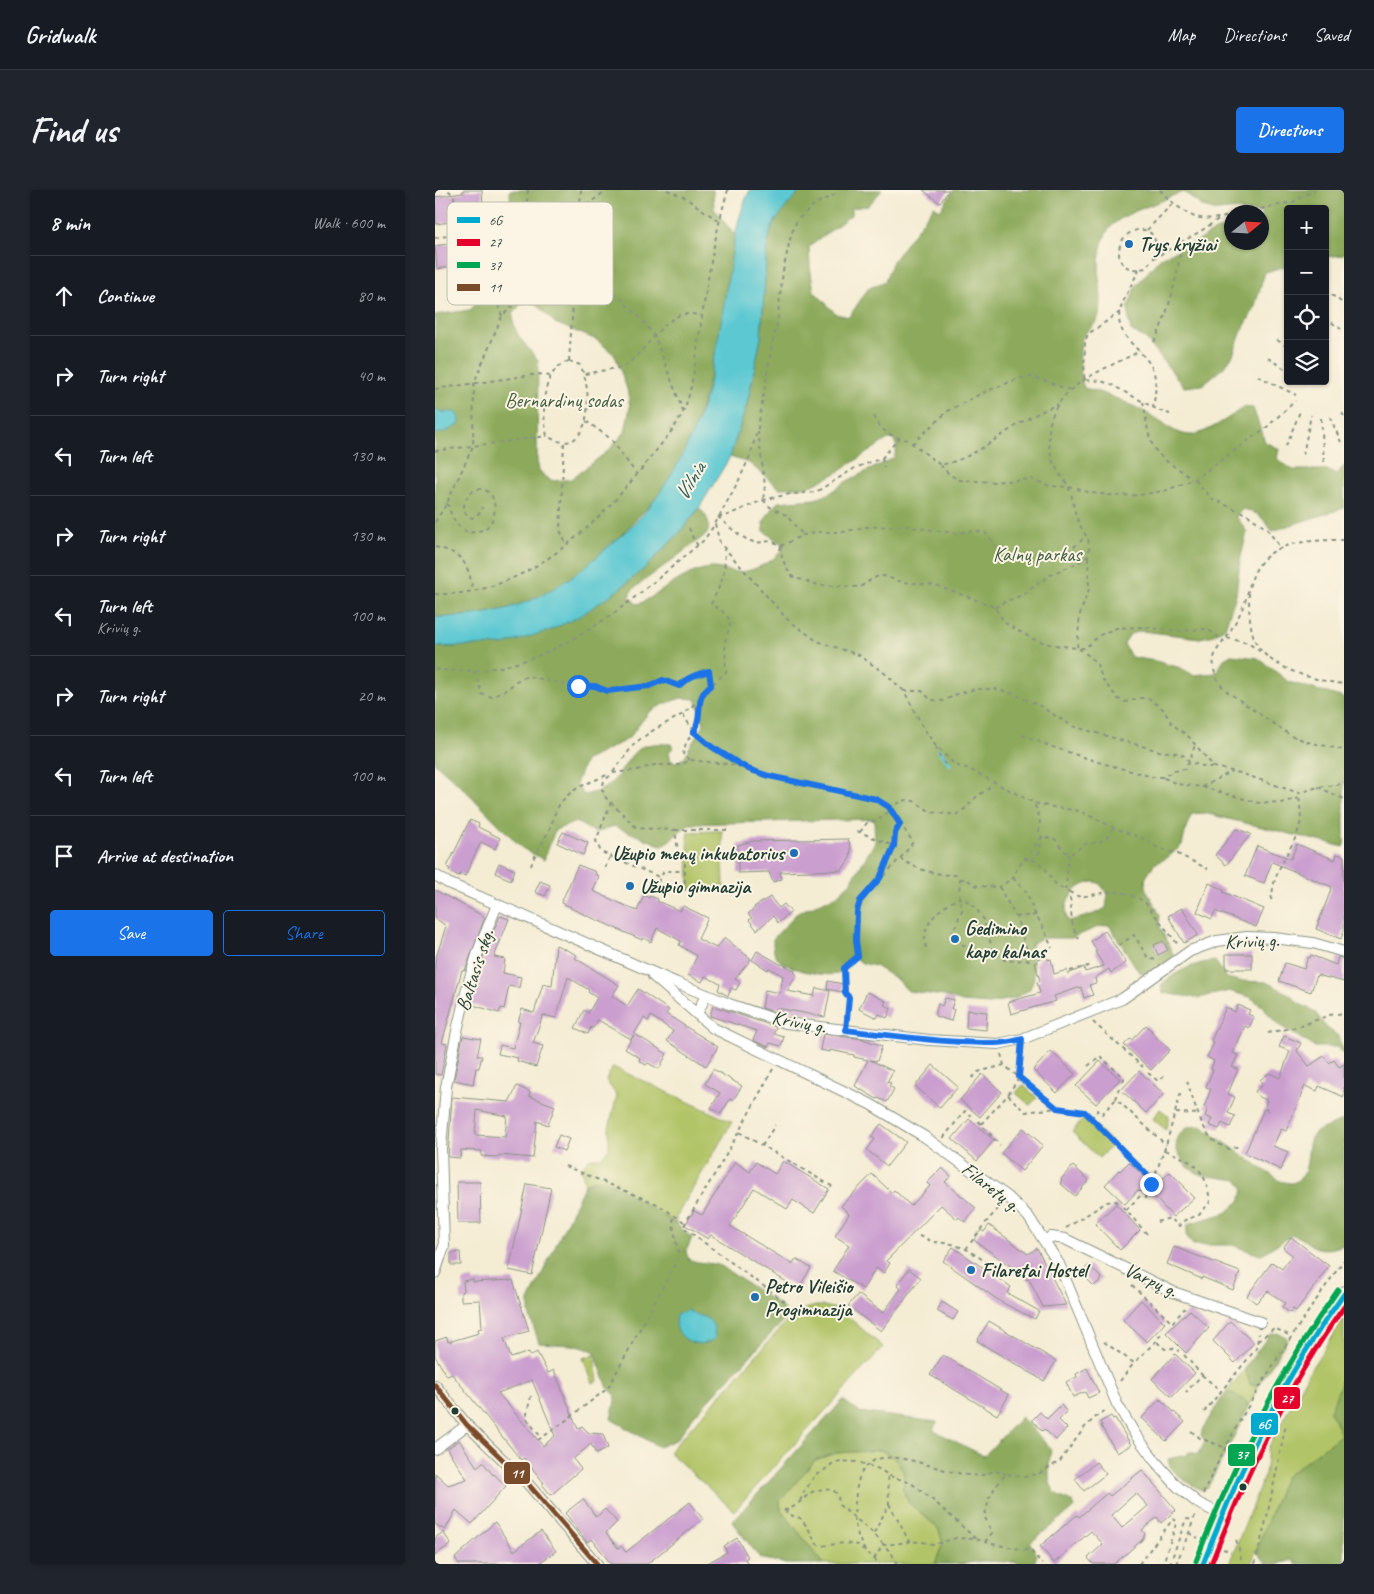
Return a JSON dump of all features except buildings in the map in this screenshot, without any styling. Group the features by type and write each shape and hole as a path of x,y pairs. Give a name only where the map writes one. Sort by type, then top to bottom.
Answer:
{"main road":[{"path":"1203,1564 1222,1515 1249,1455 1309,1345 1344,1294"}],"street":[{"name":"Krivių g.","path":"435,875 448,883 497,905 706,995 785,1023 929,1040 998,1044 1022,1039 1122,999 1183,956 1201,946 1231,938 1274,938 1313,943 1344,952"},
{"name":"Baltasis skg.","path":"435,1273 444,1246 441,1148 446,1088 468,984 497,905"},
{"name":"Filaretų g.","path":"645,969 713,1028 870,1104 937,1146 1008,1197 1028,1216 1059,1264 1117,1404 1135,1434 1177,1486 1199,1503 1222,1515"},
{"path":"697,1014 706,995"},
{"path":"1045,1240 1057,1237"},
{"name":"Varpų g.","path":"1057,1237 1074,1243 1173,1292 1260,1322"},
{"path":"435,1385 467,1425 528,1484 597,1564"},
{"path":"435,1450 467,1425"}],"path":[{"path":"448,190 454,196 455,202"},
{"path":"591,202 607,190"},
{"path":"667,190 684,197 719,221"},
{"path":"435,594 450,595 473,592 516,578 539,564 566,545 600,515 637,475 673,430 683,411 691,384 719,221 728,190"},
{"path":"1160,190 1167,199 1195,217 1224,217"},
{"path":"1269,207 1293,202 1315,190"},
{"path":"435,669 474,670 495,668 525,660 559,647 586,633 612,616 709,534 739,480 750,456 758,428 781,304 783,271 791,235 797,220 815,204 838,193"},
{"path":"1147,230 1173,203"},
{"path":"1154,258 1156,243 1153,234 1147,230 1128,233 1121,241 1119,258 1129,268 1139,269 1148,266 1154,258 1220,218"},
{"path":"1154,342 1171,301 1182,242"},
{"path":"1139,269 1120,312 1120,322 1124,334 1140,351 1154,372 1156,391 1153,408"},
{"path":"1329,293 1344,304"},
{"path":"613,294 621,299 641,319 655,337 683,411"},
{"path":"499,305 502,316"},
{"path":"435,522 447,503 473,446 473,383 502,316 513,305"},
{"path":"569,361 573,305"},
{"path":"1084,380 1085,341 1088,334 1120,312"},
{"path":"585,374 626,365 667,324 678,316 686,314 702,315"},
{"path":"1329,320 1341,328"},
{"path":"1277,340 1284,344"},
{"path":"1077,648 1080,614 1089,589 1088,556 1090,542 1077,518 1069,487 1053,461 1049,437 1051,422 1058,404 1070,390 1092,374 1140,351"},
{"path":"1268,358 1284,368"},
{"path":"435,451 547,436 564,443 579,435 586,421 588,393 585,374 580,365 569,361 557,367 550,376 544,406 544,422 547,436"},
{"path":"435,389 539,374 550,376"},
{"path":"1258,376 1296,395"},
{"path":"912,444 948,411 980,394 1020,378 1031,377 1070,390"},
{"path":"1084,380 1101,381 1110,384 1135,396 1153,408 1170,414"},
{"path":"874,416 878,425 885,432 908,440 950,475 960,480 993,482 1031,479 1050,486 1069,487 1092,493 1118,496 1141,495 1167,490 1195,479 1267,427 1295,401"},
{"path":"1143,402 1148,435 1154,450 1163,459 1187,475 1191,481"},
{"path":"940,465 958,462 1036,413 1058,404"},
{"path":"1286,446 1301,409"},
{"path":"1342,412 1344,416"},
{"path":"1303,455 1311,415"},
{"path":"1330,417 1341,442"},
{"path":"1321,418 1323,463"},
{"path":"586,421 611,439 637,475"},
{"path":"758,428 765,486 763,500"},
{"path":"718,517 728,515 763,500 790,494 816,492 855,468 882,458 899,438"},
{"path":"564,443 560,530 566,545"},
{"path":"882,458 884,468"},
{"path":"1195,479 1212,499 1248,515 1268,530 1281,549"},
{"path":"447,503 452,520 467,533 483,530 490,524 494,514 495,505 491,494 484,489 477,489 470,493 464,503 464,513 472,518 477,516 482,507"},
{"path":"763,500 771,507 786,514 803,535"},
{"path":"718,517 735,532 754,542 772,540 781,546"},
{"path":"715,524 720,543 787,620 817,640 832,647 859,655 887,675 905,691 917,718 935,744 955,765 969,769 991,782 1035,802 1053,807 1080,810 1114,828 1144,839 1158,848 1178,854 1208,869"},
{"path":"781,546 803,535 820,532 843,532 865,527 903,526 954,532 976,531 986,533 1003,554 1014,560 1027,560 1047,558 1068,552 1086,534"},
{"path":"689,528 698,545"},
{"path":"1344,540 1308,542 1281,549 1266,557 1259,565 1245,603 1213,658 1217,681 1225,690 1290,735 1308,742 1344,750"},
{"path":"781,546 780,550 786,568 793,577 818,585 861,587 865,582 878,576 902,582 935,585 990,605 995,608 1005,623 1033,639 1049,644 1085,648 1099,635 1116,628 1142,627 1177,631 1207,629 1224,641"},
{"path":"435,547 450,550 460,556 466,563 473,592"},
{"path":"690,760 683,754 686,743 694,732 699,718 700,700 704,691 726,672 725,642 731,621 721,610 711,604 723,581 725,549"},
{"path":"995,608 1001,603 1031,590 1055,572 1079,564 1088,556"},
{"path":"1249,588 1249,608 1254,639 1263,654"},
{"path":"1226,638 1248,643 1286,668 1303,675 1322,681 1344,684"},
{"path":"1077,648 1096,662 1103,680 1117,699 1125,702 1148,698 1163,709 1171,724 1188,736 1214,767"},
{"path":"474,670 481,694 492,697 528,676 563,684 595,686 607,691 649,686 663,680 679,686 683,681 696,674 709,671 711,685"},
{"path":"905,691 922,691 931,700 943,701 957,694 975,689 996,689 1014,694 1040,706 1072,726 1159,751 1177,753 1185,756 1189,762 1240,773 1299,793 1344,782"},
{"path":"700,700 683,714 635,743 613,773 603,781 603,793 637,828 728,830"},
{"path":"683,714 694,732 712,747 748,769"},
{"path":"1021,735 1098,762 1153,777 1163,777 1177,784 1202,787 1259,803 1281,803 1299,798"},
{"path":"935,744 939,756 947,767"},
{"path":"1163,777 1173,771 1185,768 1195,745"},
{"path":"531,866 551,826 555,812 572,791 613,773 637,770 654,765 680,765 690,760 735,765 769,776 876,799 889,807 913,842 860,901 857,911 856,940 858,956 844,968 845,993 849,997 846,1030"},
{"path":"1202,787 1231,772"},
{"path":"889,807 906,800 914,801 931,812 955,815 989,788 991,782"},
{"path":"1318,787 1344,799"},
{"path":"1271,900 1273,883 1297,835 1301,820 1299,793"},
{"path":"611,802 596,841 601,852 659,877"},
{"path":"1030,859 1039,853 1042,837 1039,832 1040,818 1035,802"},
{"path":"891,810 878,820 867,823 859,831 894,846"},
{"path":"880,878 894,846 895,833 900,824"},
{"path":"1069,854 1083,844 1097,842 1106,838 1114,828"},
{"path":"675,830 678,852 685,858 685,890 726,891"},
{"path":"1042,837 1055,839 1062,849 1069,854"},
{"path":"900,858 917,868 934,873 957,875 960,879 966,879 977,886 999,887 1013,878 1017,868 1042,837"},
{"path":"1065,890 1069,854"},
{"path":"605,868 611,856"},
{"path":"1024,859 1036,861 1047,868 1057,885 1080,897 1113,890 1128,894 1144,902 1176,940 1183,956"},
{"path":"654,889 663,871 684,871"},
{"path":"1013,878 1027,893 1052,948"},
{"path":"960,879 959,898 962,910 953,932 955,938 983,955 989,955 993,951"},
{"path":"926,948 924,940 925,930 929,923 949,903 959,898 966,900 974,906 983,918 993,951 1006,961 1030,960 1027,946 1016,918 999,887"},
{"path":"1069,892 1072,904 1072,926 1079,939"},
{"path":"1016,918 1036,915"},
{"path":"1119,945 1134,935 1148,958 1161,962 1166,968"},
{"path":"1070,971 1092,965"},
{"path":"1268,1033 1301,1026 1329,1015 1344,1013"},
{"path":"1084,1014 1143,1068"},
{"path":"981,1124 1008,1095 1019,1077 1022,1039"},
{"path":"1001,1053 1003,1064 1057,1108"},
{"path":"1088,1066 1100,1056 1124,1078 1123,1082"},
{"path":"778,1060 739,1132 684,1222 683,1227 788,1304"},
{"path":"972,1078 978,1072 1003,1064"},
{"path":"1148,1072 1158,1082 1166,1075"},
{"path":"1187,1081 1210,1137 1229,1149 1240,1146"},
{"path":"1090,1119 1098,1110 1102,1114 1116,1099 1119,1088"},
{"path":"1008,1095 1025,1112 1057,1108 1085,1112 1152,1182 1166,1145 1181,1091"},
{"path":"1116,1099 1166,1145"},
{"path":"937,1146 965,1111 971,1116"},
{"path":"1175,1113 1199,1114"},
{"path":"978,1121 1000,1145"},
{"path":"762,1146 775,1124"},
{"path":"739,1132 835,1188"},
{"path":"1157,1222 1170,1218 1179,1226 1185,1220 1199,1215 1210,1202 1209,1190 1201,1170 1189,1160 1164,1150"},
{"path":"565,1166 657,1204 684,1222"},
{"path":"1126,1210 1145,1190 1145,1199"},
{"path":"967,1249 983,1226 1008,1197"},
{"path":"1057,1237 1065,1229 1107,1202 1116,1201 1118,1203"},
{"path":"1123,1207 1147,1234"},
{"path":"538,1440 607,1388 679,1257 673,1224 674,1215"},
{"path":"919,1236 934,1242 952,1244 967,1249 1009,1276"},
{"path":"1176,1564 1213,1471 1291,1336 1344,1260"},
{"path":"1131,1284 1172,1323"},
{"path":"1168,1326 1194,1298"},
{"path":"1205,1412 1256,1349 1260,1322"},
{"path":"1258,1342 1274,1328 1291,1336"},
{"path":"1111,1390 1163,1331"},
{"path":"1090,1338 1099,1338 1134,1363"},
{"path":"1156,1341 1165,1349 1172,1348 1179,1351"},
{"path":"1184,1355 1202,1375 1221,1391"},
{"path":"1186,1392 1202,1375"},
{"path":"531,1396 526,1418 541,1437"},
{"path":"865,1551 853,1518 857,1483 866,1465 883,1457 899,1458 959,1474 981,1475 995,1470 1024,1477 1040,1473 1060,1462 1085,1427 1097,1416 1117,1404"},
{"path":"1255,1564 1267,1518 1286,1424"},
{"path":"1191,1431 1200,1438 1226,1448"},
{"path":"800,1501 803,1492 816,1474 821,1473 832,1464 840,1461 858,1462 911,1483 934,1500 976,1539"},
{"path":"888,1474 889,1504 909,1541"},
{"path":"985,1542 992,1533 984,1515 988,1509 988,1500 1006,1474"},
{"path":"880,1564 858,1545 844,1543 820,1546 816,1544 808,1528 800,1518 784,1510 794,1508 813,1492 823,1489 833,1490 838,1495 839,1505 874,1534 892,1554 897,1564"},
{"path":"874,1534 889,1504"},
{"path":"1139,1564 1173,1519 1177,1521 1163,1564"},
{"path":"1170,1564 1186,1519 1193,1520"},
{"path":"874,1559 883,1546 909,1541 933,1545 956,1538 976,1539 1031,1551 1042,1564"},
{"path":"1236,1540 1240,1548 1239,1555 1243,1564"}],"green space":[{"name":"Bernardinų sodas","path":"510,190 713,190 714,209 735,236 716,350 705,396 690,439 680,460 654,501 602,553 575,575 546,593 508,608 484,613 435,617 435,315 470,310 475,305 520,305 513,313 515,328 538,361 537,461 539,470 545,477 553,481 571,479 608,451 625,432 630,407 627,389 615,355 597,340 555,323 537,305 613,305 613,202 510,202"},
{"name":"Kalnų parkas","path":"802,190 882,190 868,206 851,208 851,215 809,247 814,291 836,314 849,317 868,289 885,281 893,261 934,206 940,210 954,190 1344,190 1344,255 1329,257 1329,205 1284,205 1284,267 1265,272 1254,309 1241,333 1233,355 1224,367 1202,385 1184,387 1145,338 1131,331 1128,307 1136,286 1160,258 1211,233 1224,228 1224,250 1269,250 1269,205 1224,205 1224,210 1217,211 1203,207 1184,192 1120,219 1106,233 1102,243 1099,272 1100,313 1097,321 1085,333 1082,339 1080,357 1081,378 1084,388 1108,395 1131,405 1180,433 1186,435 1198,434 1219,424 1243,407 1253,408 1265,442 1279,449 1277,459 1293,470 1327,470 1336,475 1344,466 1344,508 1272,531 1253,512 1243,509 1236,516 1247,532 1240,561 1236,595 1225,627 1214,635 1200,638 1142,631 1130,634 1124,644 1131,657 1181,668 1193,675 1216,673 1224,659 1231,655 1258,658 1289,682 1344,698 1344,847 1204,813 1192,814 1182,845 1167,858 1154,864 1145,879 1147,891 1160,915 1159,925 1174,956 1172,961 1145,974 1139,972 1109,925 1098,927 1072,938 1042,938 1031,944 1034,977 1030,989 1016,998 989,1004 962,1002 944,996 908,991 895,978 875,966 862,963 852,955 848,966 843,972 828,975 789,966 776,956 773,949 773,939 797,913 836,896 851,882 875,842 874,819 689,824 663,846 614,826 596,833 576,822 555,830 544,860 522,848 466,791 435,763 435,647 456,647 645,568 679,533 699,508 707,519 709,526 707,534 630,593 630,598 637,604 697,571 714,568 739,572 766,564 778,555 783,545 764,531 763,523 778,502 815,499 829,494 847,481 894,458 897,448 894,440 888,439 838,472 813,485 779,488 749,463 730,457 747,404 761,338 767,247 771,230 776,220","holes":["681,698 696,699 704,724 684,758 677,762 671,761 669,752 674,747 671,744 641,747 609,785 599,791 584,795 576,784 585,761 628,739 649,712","1087,883 1099,883 1108,894 1106,908 1097,913 1068,921 1066,908 1071,896 1076,890"]},
{"path":"722,831 724,887 689,888 688,832"},
{"path":"1215,961 1227,978 1239,981 1266,982 1291,995 1298,1003 1314,1011 1326,1027 1338,1036 1344,1054 1338,1047 1315,1047 1277,1024 1262,1006 1250,997 1229,991 1198,998 1163,993 1161,985 1172,976 1193,966"},
{"path":"613,1067 732,1122 676,1217 676,1224 606,1181 594,1180 585,1184 581,1168 590,1158 601,1158 609,1148 609,1128 617,1096 606,1080"},
{"path":"1023,1085 1037,1098 1030,1105 1016,1093"},
{"path":"1160,1109 1169,1116 1166,1130 1153,1119"},
{"path":"1085,1117 1113,1144 1099,1158 1072,1132"},
{"path":"1344,1120 1344,1245 1322,1249 1312,1246 1299,1237 1292,1235 1260,1255 1232,1245 1193,1245 1186,1235 1188,1224 1226,1213 1240,1201 1244,1189 1238,1180 1201,1175 1187,1167 1176,1149 1177,1137 1187,1127 1201,1126 1280,1181 1292,1183 1303,1176 1307,1164 1309,1143 1313,1135"},
{"path":"594,1180 606,1180 676,1224 692,1238 686,1251 688,1259 721,1266 782,1307 785,1312 785,1319 693,1417 677,1439 659,1447 611,1419 616,1396 608,1388 594,1351 573,1345 539,1343 529,1314 529,1301 585,1184"},
{"path":"816,1306 840,1310 883,1347 734,1511 669,1452 788,1320 805,1309"},
{"path":"1344,1318 1344,1376 1341,1381 1342,1435 1285,1477 1251,1564 1229,1564 1265,1474 1268,1448 1309,1372"},
{"path":"1277,1333 1286,1337 1287,1340 1259,1385 1254,1386 1250,1384 1245,1369 1269,1335"},
{"path":"594,1355 598,1380 593,1383 583,1358"},
{"path":"1245,1369 1250,1384 1254,1386 1259,1385 1248,1408 1248,1404 1224,1395"},
{"path":"1344,1376 1344,1564 1296,1564 1293,1560 1278,1564 1267,1564 1256,1551 1285,1477 1341,1435 1330,1411"},
{"path":"1227,1393 1232,1393 1247,1402 1248,1409 1208,1487 1201,1490 1176,1474 1168,1459 1186,1455 1189,1452 1199,1454 1205,1441 1201,1435 1203,1428"},
{"path":"843,1400 859,1412 937,1422 933,1430 984,1456 1021,1417 1051,1449 1049,1474 1052,1488 1056,1494 1072,1501 1075,1507 1030,1543 1037,1555 1034,1563 982,1561 962,1564 935,1564 943,1543 938,1528 909,1503 903,1490 904,1473 896,1459 881,1450 836,1453 815,1460 780,1501 781,1510 824,1564 787,1564 760,1558 732,1522"},
{"path":"880,1450 896,1459 904,1473 903,1490 909,1503 938,1528 943,1543 935,1564 824,1564 781,1510 780,1501 815,1460 836,1453"}],"water":[{"name":"Vilnia","path":"750,190 802,190 776,220 771,230 767,247 761,338 747,404 730,457 699,508 679,533 645,568 618,590 580,616 551,630 503,645 435,647 435,617 471,615 496,611 531,600 548,592 579,571 610,545 635,523 656,498 682,455 702,407 717,347 737,227 742,208"},
{"path":"435,409 457,414 460,421 459,425 445,432 435,434"},
{"path":"687,1310 710,1321 713,1325 715,1338 701,1344 694,1343 682,1336 676,1323 676,1315"}],"waterway":[{"path":"939,750 950,764"}],"transit line":[{"name":"37","path":"1196,1561 1258,1421 1295,1355 1338,1290"},
{"name":"6G","path":"1203,1564 1232,1492 1282,1391 1301,1358 1344,1294"},
{"name":"27","path":"1211,1564 1239,1497 1286,1399 1323,1337 1344,1307"},
{"name":"11","path":"435,1385 467,1425 528,1484 597,1564"}],"place":[{"name":"Trys kryžiai","path":"1129,244"},
{"name":"Užupio menų inkubatorius","path":"794,853"},
{"name":"Užupio gimnazija","path":"630,886"},
{"name":"Gedimino kapo kalnas","path":"955,939"},
{"name":"Filaretai Hostel","path":"971,1270"},
{"name":"Petro Vileišio Progimnazija","path":"755,1297"}],"route":[{"path":"578,686 595,686 607,691 649,686 663,680 679,686 683,681 696,674 709,671 711,685 702,694 699,718 694,732 704,741 748,769 769,776 876,799 887,805 900,824 895,833 894,846 880,878 860,901 857,911 856,940 858,956 844,968 845,993 849,997 846,1030 929,1040 998,1044 1022,1039 1019,1077 1057,1108 1085,1112 1153,1181 1151,1184"}]}
